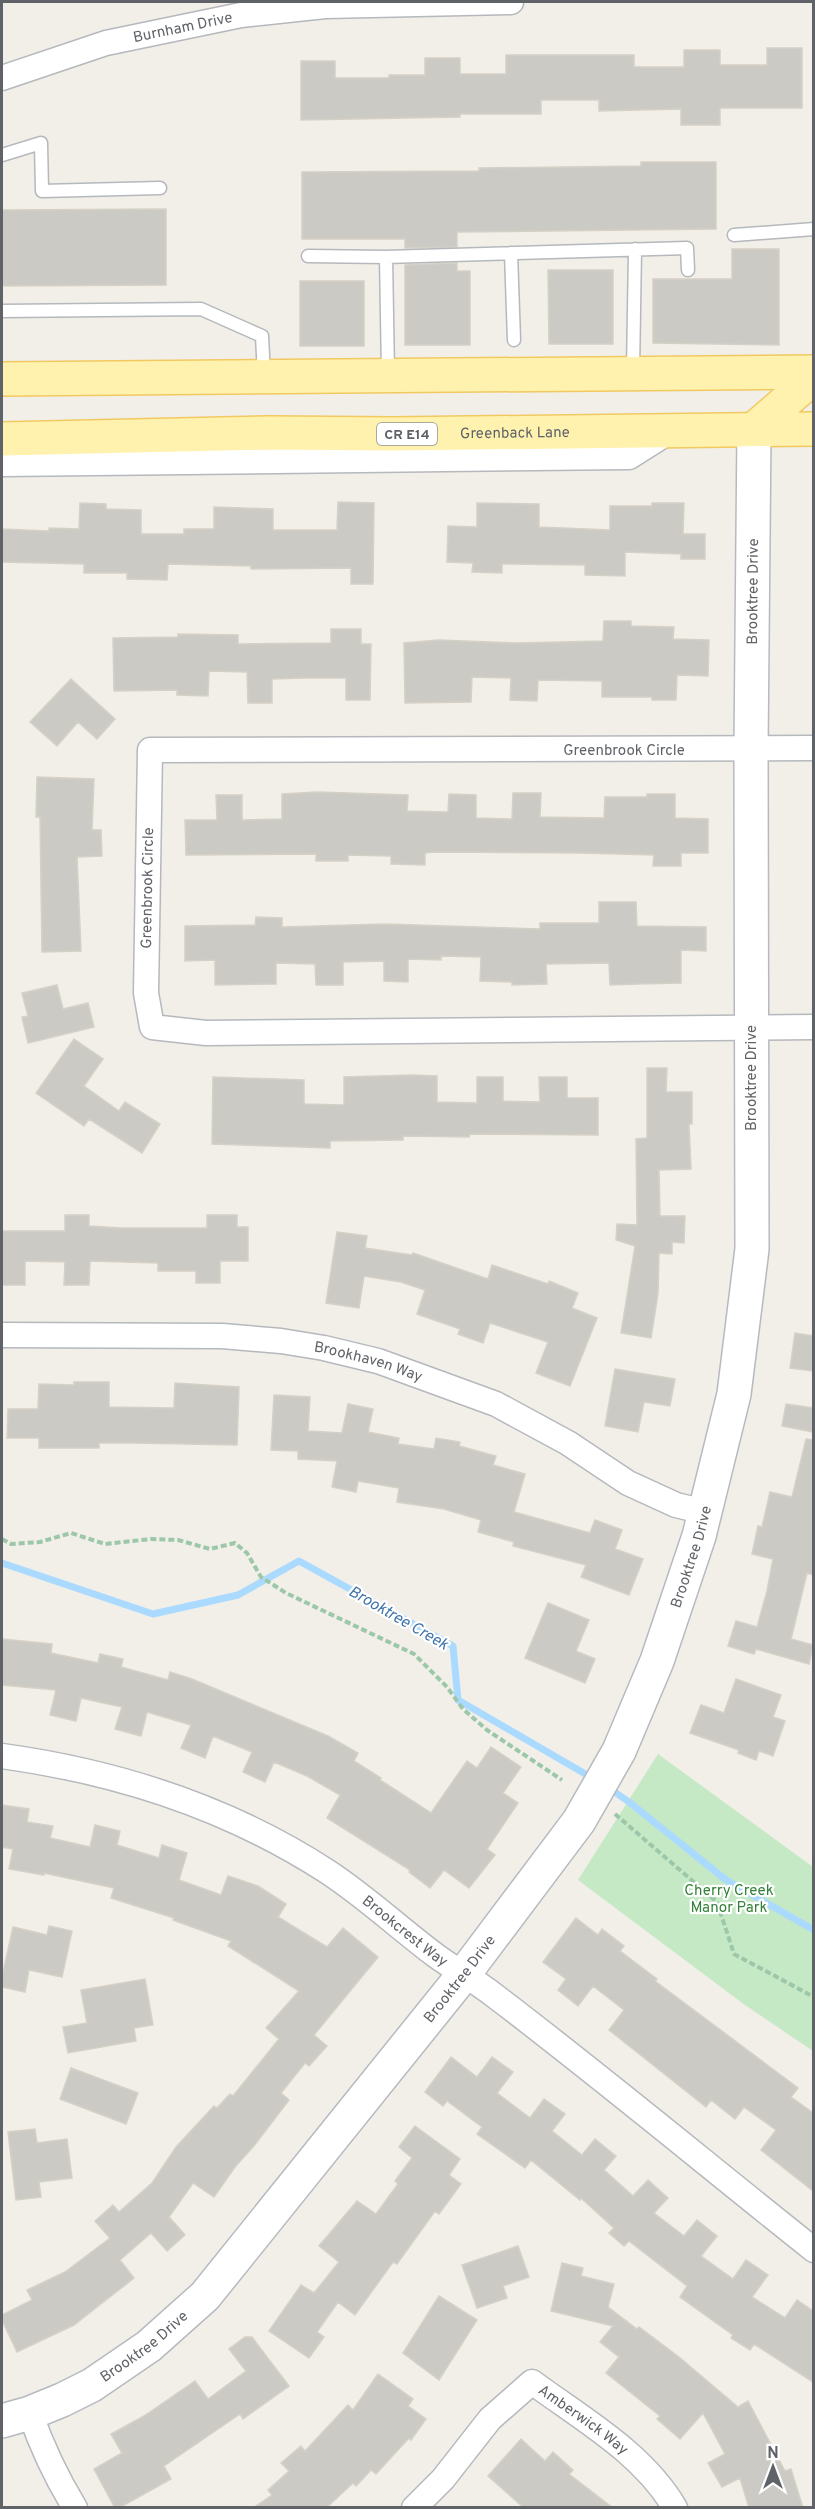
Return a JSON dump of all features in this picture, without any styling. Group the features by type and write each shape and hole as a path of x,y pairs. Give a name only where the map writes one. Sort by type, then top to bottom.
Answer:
{"main road":[{"path":"2,379 813,372"},
{"path":"754,429 813,377"},
{"name":"Greenback Lane","path":"2,439 270,433 813,429"}],"street":[{"name":"Burnham Drive","path":"2,78 106,43 241,15 325,6 511,2"},
{"name":"Brooktree Drive","path":"16,2417 62,2400 117,2368 165,2332 205,2296 464,1974 579,1821 619,1750 657,1661 687,1575 734,1394 752,1249 751,749 754,429"},
{"path":"2,464 629,457 670,431"},
{"path":"751,749 813,748"},
{"name":"Greenbrook Circle","path":"751,749 150,750 146,993 152,1028 206,1033 751,1028"},
{"path":"751,1028 813,1027"},
{"name":"Brookhaven Way","path":"2,1335 222,1336 292,1343 378,1361 496,1404 568,1443 628,1483 676,1505 705,1512"},
{"name":"Brookcrest Way","path":"2,1756 59,1764 161,1791 235,1821 327,1872 371,1902 433,1953 493,1994 813,2250"},
{"name":"Amberwick Way","path":"414,2508 443,2479 490,2419 532,2382 619,2446 650,2475 675,2508"},
{"path":"16,2417 54,2471 75,2508"}],"lane":[{"path":"2,155 41,143 42,191 160,188"},
{"path":"734,235 813,229"},
{"path":"308,256 386,257 687,248 688,270"},
{"path":"633,372 635,249"},
{"path":"511,253 514,340"},
{"path":"386,257 388,374"},
{"path":"2,311 201,309 262,336 264,375"}],"path":[{"path":"2,1539 11,1544 40,1542 71,1533 105,1544 151,1539 178,1540 210,1549 235,1543 247,1553 261,1577 286,1593 414,1654 487,1731 562,1780"},
{"path":"615,1814 717,1902 734,1954 813,1997"}],"green space":[{"name":"Cherry Creek Manor Park","path":"658,1754 813,1867 813,2051 745,2005 578,1880"}],"building":[{"path":"767,48 802,48 802,108 720,108 720,125 681,125 681,109 599,111 599,100 541,100 541,114 460,114 460,117 301,120 301,61 335,61 335,78 389,78 389,75 425,75 425,58 460,58 460,74 506,74 506,55 634,55 634,67 684,67 684,50 720,50 720,65 767,65"},
{"path":"641,162 716,162 716,229 457,232 457,247 405,248 405,239 302,239 302,172 479,171 479,168 641,166"},
{"path":"166,209 166,285 2,286 2,210"},
{"path":"732,249 779,249 779,345 653,343 653,279 732,279"},
{"path":"457,263 457,271 470,271 470,345 405,345 405,265"},
{"path":"548,270 613,270 613,344 549,344"},
{"path":"300,281 364,281 364,346 300,346"},
{"path":"338,502 374,503 373,584 351,584 351,568 251,569 251,566 168,564 167,580 127,579 127,573 84,573 84,564 2,562 2,529 49,531 49,528 79,529 80,503 106,504 106,509 141,510 141,534 184,534 184,529 214,529 214,507 273,509 273,530 337,530"},
{"path":"477,503 539,504 539,527 610,530 610,506 684,503 683,534 705,534 705,559 681,559 681,554 625,552 625,576 585,575 585,565 502,564 502,573 472,572 473,563 447,562 448,526 477,527"},
{"path":"604,621 631,621 631,626 674,627 673,639 709,640 708,676 677,675 676,700 652,700 652,697 602,697 602,681 538,680 537,701 510,700 511,678 472,677 471,702 405,703 404,643 438,640 517,643 603,641"},
{"path":"331,629 361,629 361,644 371,644 370,700 346,700 346,678 304,678 272,679 272,703 248,703 247,672 209,671 208,696 177,695 177,690 114,691 113,638 178,637 178,634 238,635 238,644 331,643"},
{"path":"71,679 115,719 97,739 78,722 57,746 30,722"},
{"path":"37,777 94,779 92,830 101,830 102,856 77,857 81,951 42,952 40,817 36,817"},
{"path":"317,792 408,795 407,811 448,812 449,794 476,795 476,818 512,819 513,793 541,793 540,817 604,818 605,797 675,794 675,818 708,819 708,853 681,853 681,866 653,866 654,855 580,853 434,852 425,853 425,865 391,864 391,856 348,855 348,861 316,861 316,854 186,855 185,820 217,820 216,795 242,795 242,820 282,819 282,794"},
{"path":"599,902 636,902 637,926 706,927 706,951 681,950 681,983 610,985 609,963 546,964 547,984 512,985 512,982 480,981 481,957 441,956 441,960 408,959 408,982 384,981 384,961 343,962 343,985 316,985 315,964 276,963 276,984 215,985 215,960 185,961 185,926 255,925 256,917 282,918 282,927 385,924 540,929 540,923 599,923"},
{"path":"57,985 63,1009 88,1003 94,1027 28,1043 22,1017 28,1016 22,993"},
{"path":"74,1039 103,1059 84,1086 119,1111 125,1102 160,1124 142,1153 89,1119 84,1126 36,1093"},
{"path":"647,1068 667,1068 666,1092 692,1092 692,1124 689,1124 691,1169 659,1170 660,1216 685,1216 684,1243 672,1242 672,1254 659,1253 658,1294 651,1338 621,1333 635,1246 616,1240 617,1224 637,1225 636,1139 647,1138"},
{"path":"437,1076 437,1102 477,1103 477,1077 503,1077 503,1101 540,1102 539,1077 567,1077 567,1098 598,1098 598,1135 403,1136 403,1140 330,1141 330,1148 212,1144 213,1077 304,1080 304,1104 344,1105 344,1077"},
{"path":"65,1215 89,1215 89,1226 207,1228 207,1215 237,1215 237,1227 248,1227 248,1261 220,1261 220,1283 196,1283 196,1271 158,1271 158,1263 90,1261 89,1285 64,1285 65,1262 25,1261 25,1285 2,1285 2,1231 65,1231"},
{"path":"337,1232 367,1236 365,1248 412,1255 413,1253 488,1279 492,1265 548,1284 549,1281 578,1293 572,1308 597,1318 570,1386 536,1373 548,1342 490,1323 483,1343 458,1334 460,1329 417,1314 425,1290 401,1282 364,1276 359,1308 326,1303"},
{"path":"795,1333 813,1336 813,1371 790,1368"},
{"path":"615,1369 675,1379 670,1406 644,1402 638,1432 605,1426"},
{"path":"74,1382 109,1382 109,1407 174,1408 175,1383 239,1387 237,1445 99,1443 99,1448 39,1448 39,1438 7,1438 8,1409 38,1409 39,1384 74,1385"},
{"path":"274,1395 310,1397 308,1431 342,1433 348,1404 373,1409 368,1432 399,1438 398,1444 434,1449 436,1438 460,1442 459,1446 496,1456 493,1465 525,1474 514,1512 590,1533 595,1520 622,1530 615,1549 643,1559 629,1595 581,1577 586,1565 513,1546 514,1542 478,1532 481,1520 444,1509 397,1502 399,1488 358,1481 356,1492 332,1487 337,1461 298,1459 298,1451 271,1450"},
{"path":"786,1404 813,1408 813,1432 782,1426"},
{"path":"806,1439 813,1440 813,1575 807,1573 791,1639 813,1645 809,1664 756,1649 754,1654 728,1646 736,1621 757,1627 773,1559 752,1554 758,1526 762,1527 770,1492 792,1497"},
{"path":"548,1603 589,1620 576,1651 595,1659 585,1683 525,1658"},
{"path":"2,1639 52,1644 51,1653 98,1663 100,1654 123,1659 121,1667 168,1680 170,1672 192,1679 328,1736 358,1753 354,1761 431,1813 467,1761 477,1768 491,1747 521,1767 503,1793 518,1803 487,1849 495,1855 469,1888 444,1870 430,1888 409,1872 410,1870 327,1818 340,1795 307,1776 274,1762 265,1782 243,1772 252,1752 213,1736 205,1758 181,1748 191,1725 147,1712 141,1736 115,1729 122,1707 81,1698 76,1721 50,1715 56,1690 2,1685"},
{"path":"736,1679 781,1695 773,1717 785,1721 773,1756 759,1751 756,1760 738,1753 739,1750 690,1733 701,1705 724,1713"},
{"path":"2,1805 29,1809 27,1822 53,1826 50,1838 90,1847 95,1825 120,1831 117,1845 159,1858 162,1845 187,1853 179,1880 221,1895 228,1876 258,1886 286,1904 278,1917 327,1947 343,1928 378,1957 314,2035 327,2046 309,2066 305,2063 281,2093 289,2100 214,2197 193,2183 169,2217 185,2235 167,2251 151,2233 120,2260 134,2278 74,2325 17,2352 2,2320 2,2315 32,2300 27,2290 65,2272 110,2238 95,2221 113,2205 119,2212 152,2183 176,2147 214,2106 217,2108 230,2094 233,2096 279,2039 266,2028 299,1991 228,1946 231,1941 173,1920 174,1918 111,1898 114,1888 44,1873 44,1875 9,1869 13,1849 2,1847"},
{"path":"576,1918 598,1935 602,1929 624,1946 620,1951 657,1979 655,1981 798,2088 791,2097 813,2113 813,2191 761,2150 776,2130 744,2107 735,2119 711,2100 706,2107 609,2030 624,2010 593,1986 578,2006 558,1990 566,1979 543,1962"},
{"path":"49,1926 72,1931 62,1977 29,1970 25,1992 2,1987 2,1977 13,1927 47,1935"},
{"path":"145,1979 153,2025 134,2028 136,2041 68,2053 63,2027 87,2023 81,1990"},
{"path":"451,2057 477,2077 492,2057 513,2072 497,2093 530,2118 544,2099 565,2114 552,2131 582,2155 595,2139 616,2156 604,2170 633,2196 648,2180 668,2198 654,2213 684,2236 697,2220 717,2236 701,2256 733,2279 746,2260 768,2275 752,2297 785,2318 797,2300 813,2311 813,2382 754,2344 750,2350 731,2338 733,2335 680,2297 687,2286 629,2241 624,2246 609,2233 614,2228 581,2198 580,2200 531,2160 525,2168 477,2134 482,2127 447,2101 443,2106 425,2092"},
{"path":"71,2068 138,2093 126,2124 60,2099"},
{"path":"415,2126 460,2159 449,2175 461,2184 439,2214 435,2211 397,2264 393,2262 355,2315 338,2302 317,2332 324,2337 309,2358 269,2331 301,2285 314,2293 339,2262 319,2246 357,2201 376,2214 398,2184 395,2181 412,2158 399,2147"},
{"path":"35,2129 37,2143 67,2139 72,2178 39,2182 41,2197 16,2200 8,2132"},
{"path":"518,2246 529,2277 503,2286 507,2298 477,2308 462,2265"},
{"path":"562,2263 583,2268 581,2276 614,2284 608,2307 679,2357 738,2407 748,2401 785,2471 791,2469 803,2508 749,2508 740,2478 722,2487 708,2463 725,2454 703,2413 680,2439 657,2419 660,2416 606,2373 619,2357 600,2342 613,2326 551,2311"},
{"path":"439,2296 477,2320 439,2380 403,2353"},
{"path":"245,2337 252,2337 289,2386 243,2419 240,2414 164,2466 171,2479 119,2508 115,2508 94,2469 122,2453 111,2434 144,2416 195,2381 208,2399 246,2371 229,2349"},
{"path":"378,2374 413,2399 408,2406 426,2419 411,2440 409,2438 376,2474 371,2470 356,2486 353,2483 326,2508 253,2508 272,2495 268,2490 289,2471 281,2463 301,2446 305,2451 348,2405 353,2410"},
{"path":"521,2439 545,2461 553,2452 573,2470 569,2474 613,2508 524,2508 488,2476"}],"waterway":[{"name":"Brooktree Creek","path":"2,1563 153,1614 238,1595 299,1561 453,1646 458,1700 594,1779"},
{"name":"Brooktree Creek","path":"609,1788 726,1880 814,1930"}]}
